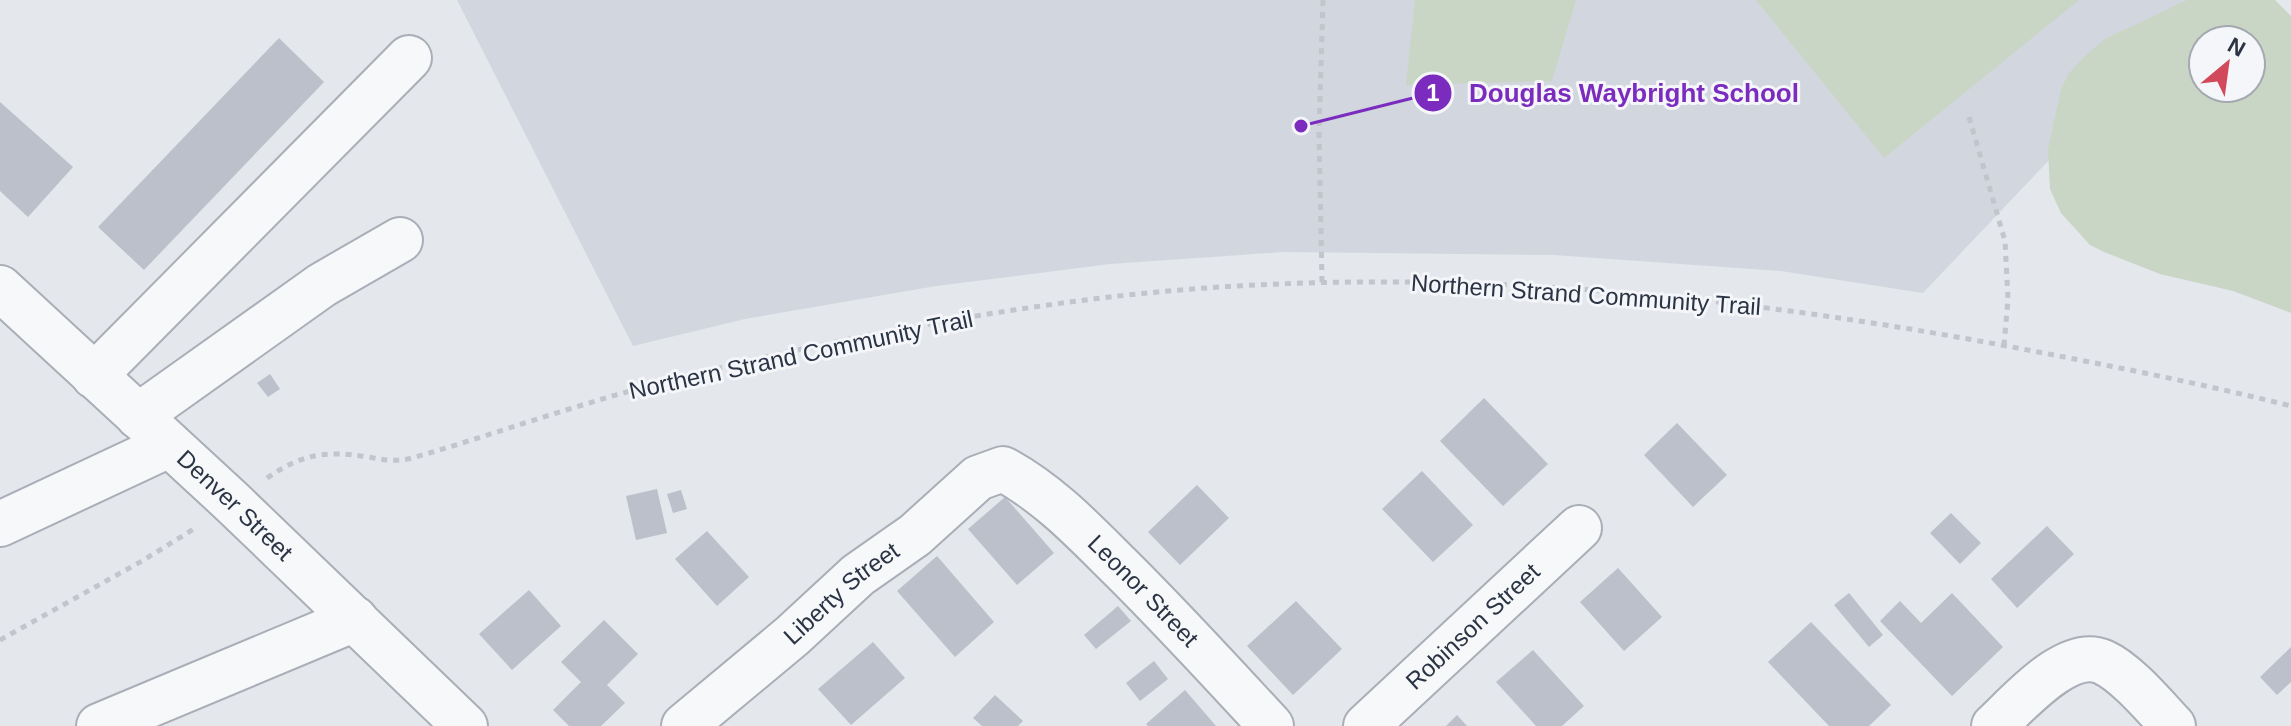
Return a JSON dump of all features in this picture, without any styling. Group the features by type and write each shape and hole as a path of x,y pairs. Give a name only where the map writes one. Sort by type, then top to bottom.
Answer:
{"street":[{"path":"94,376 409,58"},
{"path":"138,416 313,292 400,240"},
{"name":"Denver Street","path":"0,288 355,619 465,726"},
{"path":"0,524 169,445"},
{"name":"Liberty Street","path":"684,726 792,636 858,575 915,535 978,478 1003,469"},
{"name":"Leonor Street","path":"1003,469 1031,484 1070,517 1165,611 1271,726"},
{"name":"Robinson Street","path":"1366,726 1579,528"},
{"path":"99,726 355,619"},
{"path":"1994,726 2063,667 2081,660 2102,661 2120,674 2173,726"}],"path":[{"path":"1322,282 1319,131 1323,0"},
{"path":"1969,117 2005,241 2008,299 2004,345"},
{"name":"Northern Strand Community Trail","path":"412,458 620,394 867,336 1095,299 1322,282 1434,281 1649,295 1827,315 2004,345 2291,406"},
{"path":"0,640 94,588"}],"shaded area":[{"path":"457,0 2201,0 1923,293 1781,271 1554,255 1284,252 1110,264 936,286 745,319 633,346"}],"green space":[{"path":"1415,0 1576,0 1552,81 1406,85"},
{"path":"1756,0 2079,0 1884,158"},
{"path":"2187,0 2275,0 2291,16 2291,313 2233,291 2160,274 2104,252 2090,245 2061,213 2050,189 2048,150 2061,89 2069,73 2105,39"}],"building":[{"path":"279,38 324,82 144,270 98,227"},
{"path":"0,102 73,167 28,217 0,191"},
{"path":"270,374 280,389 268,397 257,383"},
{"path":"1484,398 1548,464 1503,506 1440,441"},
{"path":"1677,423 1727,475 1693,507 1644,455"},
{"path":"1422,471 1473,525 1433,562 1382,509"},
{"path":"1197,485 1229,518 1180,565 1148,532"},
{"path":"657,489 667,533 636,540 626,496"},
{"path":"681,490 687,509 673,513 667,494"},
{"path":"1005,497 1054,553 1017,585 968,529"},
{"path":"1951,513 1981,543 1960,564 1930,533"},
{"path":"2047,526 2074,554 2017,608 1991,579"},
{"path":"707,531 749,577 717,606 675,559"},
{"path":"937,556 994,622 955,657 897,591"},
{"path":"1618,568 1662,617 1624,651 1580,602"},
{"path":"529,590 561,626 512,670 479,634"},
{"path":"1849,593 1883,635 1869,647 1834,605"},
{"path":"1952,593 2003,647 1952,696 1880,621 1900,601 1921,623"},
{"path":"1296,601 1342,649 1293,695 1247,646"},
{"path":"1118,606 1131,621 1096,649 1084,635"},
{"path":"604,620 638,654 607,685 625,703 601,726 569,726 553,710 581,682 561,662"},
{"path":"1811,622 1891,705 1869,726 1829,726 1768,662"},
{"path":"873,642 905,678 851,725 818,689"},
{"path":"2291,647 2291,682 2277,695 2260,677"},
{"path":"1533,650 1584,706 1562,726 1536,726 1496,682"},
{"path":"1154,661 1168,679 1140,701 1126,683"},
{"path":"1185,690 1216,726 1146,724"},
{"path":"995,695 1023,721 1018,726 982,726 973,718"},
{"path":"1457,715 1467,726 1446,726"}],"place":[{"name":"Douglas Waybright School","path":"1301,126"}]}
